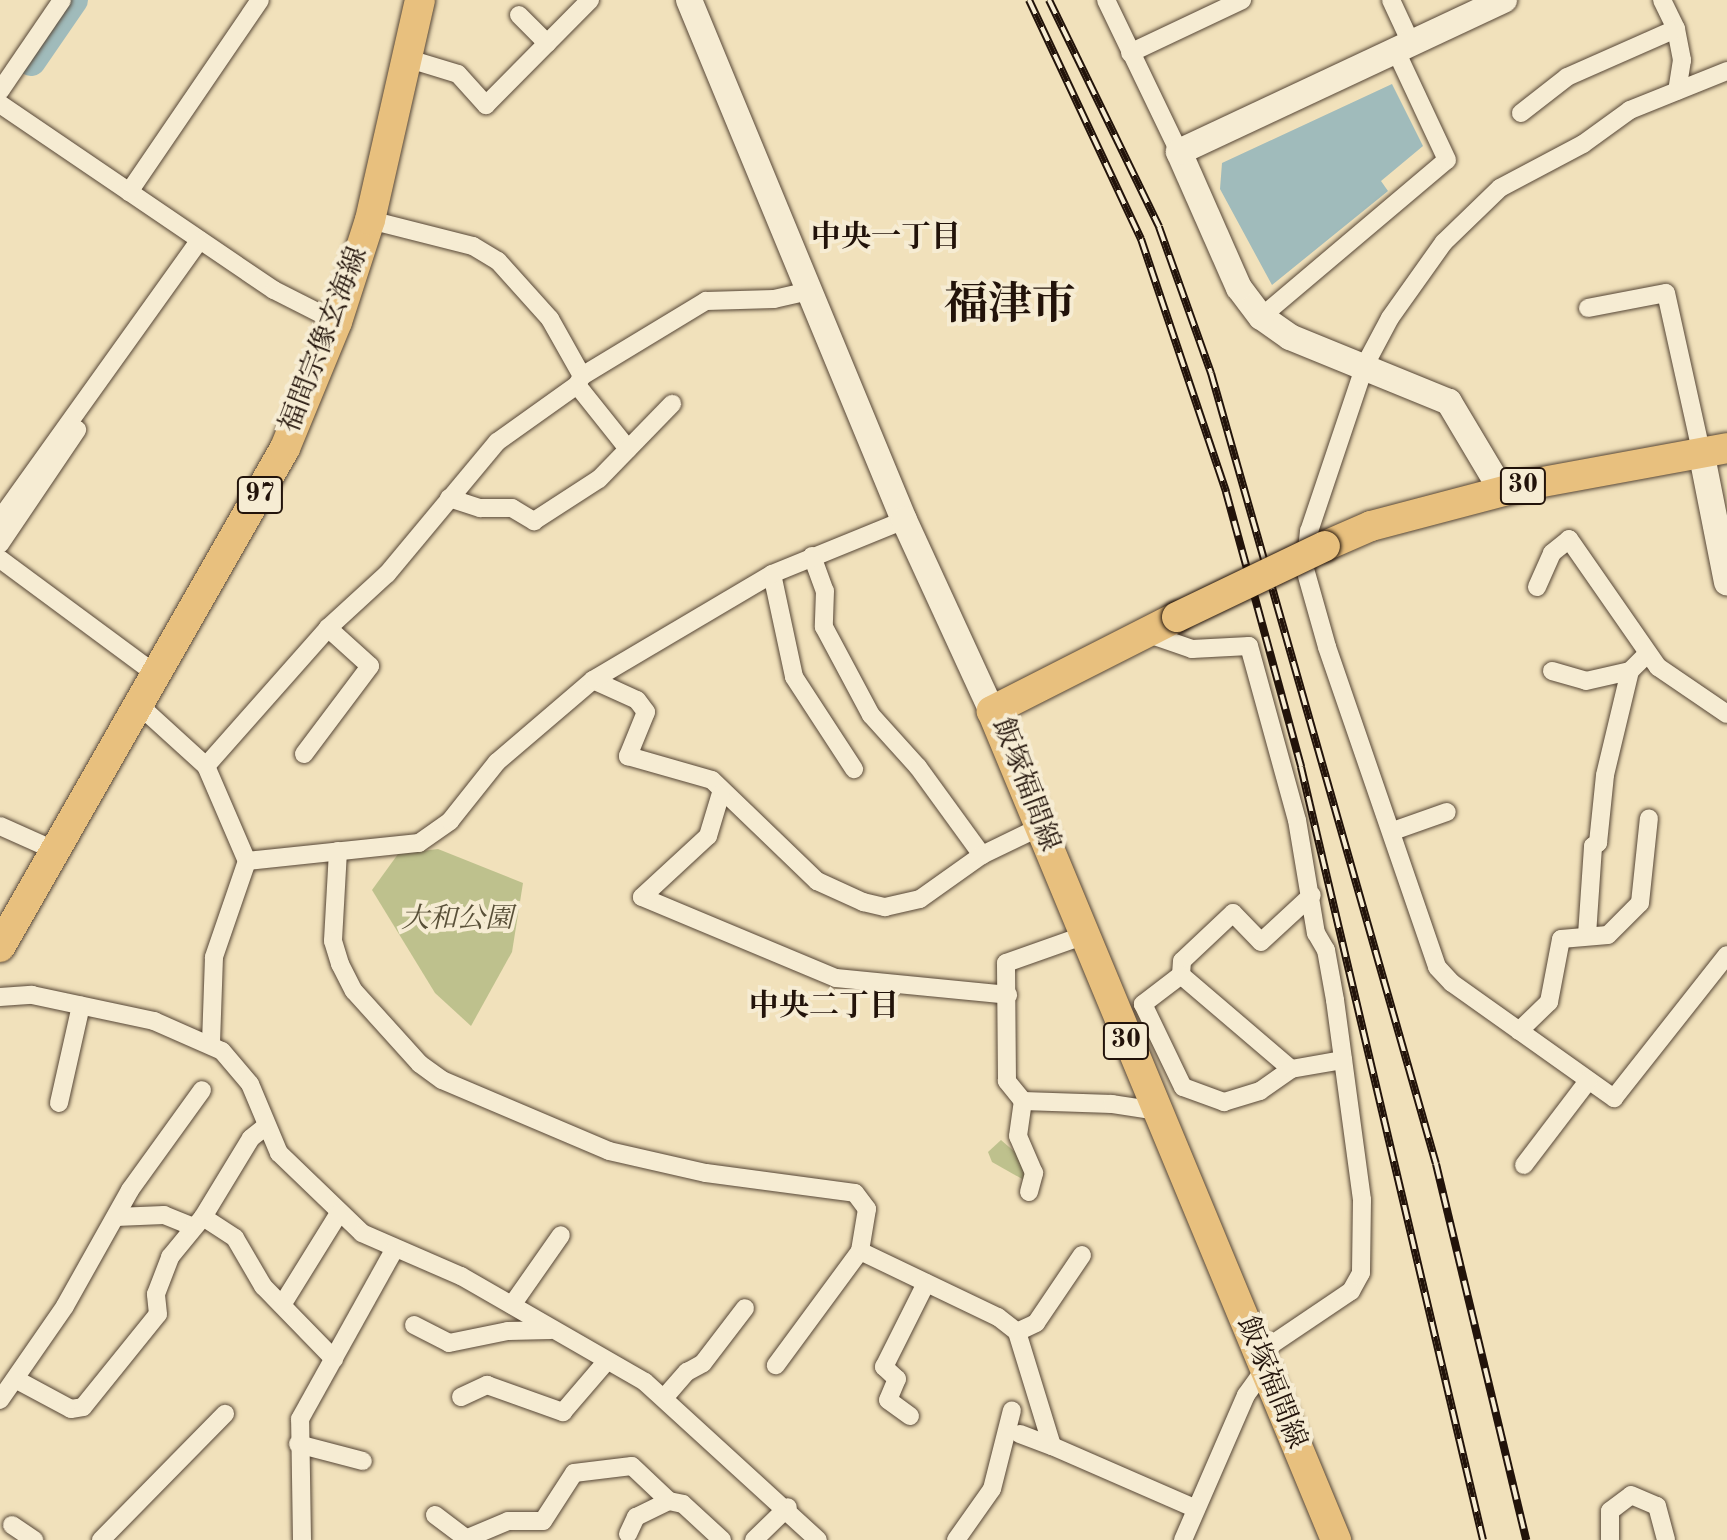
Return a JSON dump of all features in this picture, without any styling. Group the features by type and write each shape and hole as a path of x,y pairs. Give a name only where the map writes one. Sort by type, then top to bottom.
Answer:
{"main road":[{"name":"福間宗像玄海線","path":"0,947 158,676 285,448 337,322 370,220 420,0"},
{"name":"飯塚福間線","path":"1336,1540 992,711 1143,632 1371,526 1502,491 1714,449"}],"street":[{"path":"62,0 2,101 274,290 337,322"},
{"path":"129,192 260,0"},
{"path":"409,59 458,74 486,105 590,0"},
{"path":"689,0 904,520 992,711"},
{"path":"1106,0 1179,152 1239,288 1261,317 1290,337 1365,365 1449,402 1502,491"},
{"path":"1130,53 1204,8 1242,0"},
{"path":"1261,317 1447,160 1403,47 1391,0"},
{"path":"1179,152 1504,0"},
{"path":"1662,0 1676,29 1682,60 1677,91"},
{"path":"519,15 547,43"},
{"path":"1521,113 1567,77 1676,29"},
{"path":"1727,71 1630,110 1583,144 1500,188 1444,242 1390,318 1365,365 1309,531 1305,569 1327,647 1393,831 1437,967 1519,1031 1614,1098 1727,955"},
{"path":"370,220 473,246 498,261 550,319 580,380 628,449"},
{"path":"0,544 76,421 200,240"},
{"path":"206,766 328,628 387,574 497,442 580,380 706,301 774,299 810,291"},
{"path":"1588,308 1666,293 1714,449 1727,582"},
{"path":"449,498 480,508 512,508 534,521 599,479 672,404"},
{"path":"0,519 76,421"},
{"path":"247,861 419,843 450,821 497,762 593,680 772,574 904,520"},
{"path":"1537,587 1552,553 1569,539 1647,654 1673,681 1727,714"},
{"path":"812,556 825,591 824,627 848,674 887,738 918,767 982,855"},
{"path":"0,559 158,676"},
{"path":"772,574 794,677 854,769"},
{"path":"304,754 370,666 328,628"},
{"path":"1143,632 1182,648 1249,646 1269,705 1312,895 1343,1060 1362,1200 1361,1273 1351,1291 1262,1361 1183,1540"},
{"path":"1587,935 1593,846 1598,843 1605,775 1630,671 1647,654"},
{"path":"1552,671 1586,681 1630,671"},
{"path":"593,680 637,700 646,712 628,756 701,775 817,881 863,902 885,907 920,899 982,855 1040,827"},
{"path":"140,706 206,766 247,861 214,957 211,1044"},
{"path":"721,793 708,836 642,897 836,978 1008,995"},
{"path":"1393,831 1447,812"},
{"path":"1519,1031 1549,1002 1556,981 1556,946 1568,935 1608,935 1640,903 1649,818"},
{"path":"0,826 56,851"},
{"path":"338,851 333,941 340,964 354,991 420,1064 442,1080 609,1151 706,1173 855,1193 867,1209 860,1251 776,1365"},
{"path":"1312,895 1261,942 1233,913 1182,961 1181,975 1143,1004 1183,1087 1224,1102 1260,1091 1291,1069 1343,1060"},
{"path":"1029,1192 1034,1173 1018,1136 1023,1101 1007,1081 1006,963 1012,957 1085,935"},
{"path":"1181,975 1291,1069"},
{"path":"0,997 32,995 154,1021 211,1044 237,1064 264,1128 279,1153 339,1213 394,1250 461,1276 512,1305 664,1398 788,1507 818,1540"},
{"path":"59,1103 81,1005"},
{"path":"1526,1152 1588,1081"},
{"path":"0,1400 17,1380 116,1217 202,1090"},
{"path":"1023,1101 1112,1104 1157,1111"},
{"path":"17,1380 71,1409 83,1407 158,1314 160,1277 251,1138 264,1128"},
{"path":"282,1305 339,1213"},
{"path":"116,1217 164,1215 198,1222 235,1238 263,1286 334,1359"},
{"path":"512,1305 561,1235"},
{"path":"302,1540 298,1444 300,1419 394,1250"},
{"path":"860,1251 998,1317 1017,1332 1052,1446"},
{"path":"1017,1332 1036,1323 1082,1255"},
{"path":"910,1416 888,1400 897,1379 884,1367 926,1283"},
{"path":"664,1398 687,1372 703,1363 745,1308"},
{"path":"414,1325 449,1343 508,1331 551,1330"},
{"path":"461,1397 487,1385 563,1412 606,1362"},
{"path":"956,1540 992,1489 1012,1410"},
{"path":"101,1540 225,1414"},
{"path":"1020,1434 1196,1509"},
{"path":"298,1444 363,1461"},
{"path":"435,1515 464,1539 508,1521 543,1521 574,1473 632,1466 669,1501 683,1504 722,1540"},
{"path":"1610,1540 1610,1511 1631,1495 1657,1506 1666,1540"},
{"path":"628,1534 636,1517 669,1501"},
{"path":"754,1540 788,1507"},
{"path":"12,1525 34,1540"}],"green space":[{"name":"大和公園","path":"438,849 523,883 512,952 471,1026 435,993 372,890 398,854"},
{"path":"1001,1140 1016,1153 1026,1173 1024,1180 992,1162 988,1152"}],"water":[{"path":"1392,84 1423,146 1381,181 1388,191 1272,285 1220,189 1222,163"}],"waterway":[{"path":"31,61 73,0"}],"railway":[{"path":"1029,0 1141,239 1226,492 1301,767 1483,1540"},
{"path":"1049,0 1159,227 1211,373 1436,1164 1526,1540"}],"district":[{"name":"中央一丁目","path":"886,238"},
{"name":"福津市","path":"1010,306"},
{"name":"中央二丁目","path":"824,1007"}]}
